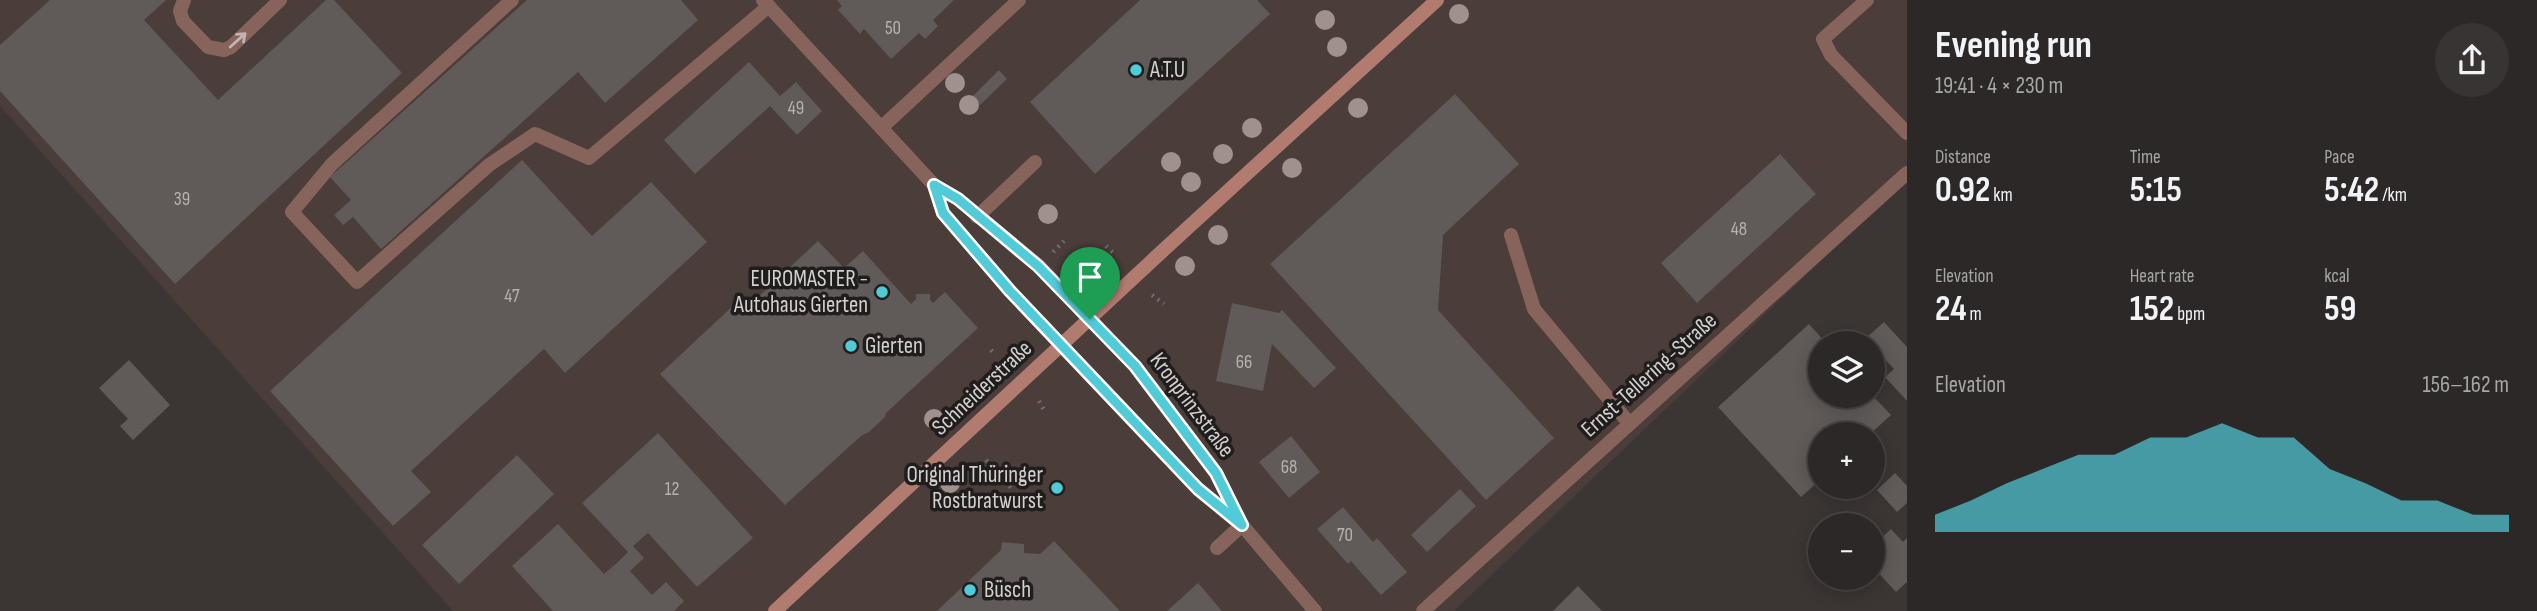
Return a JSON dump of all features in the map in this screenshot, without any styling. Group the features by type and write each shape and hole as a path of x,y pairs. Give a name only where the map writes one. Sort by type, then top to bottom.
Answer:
{"main road":[{"name":"Schneiderstraße","path":"775,611 1437,0"}],"street":[{"path":"184,0 180,11 183,21 208,47 215,50 231,47 280,0"},
{"path":"512,0 332,164 292,212 357,282 489,165 534,134 589,158 766,3"},
{"path":"881,128 1019,0"},
{"path":"1867,0 1824,39 1831,55 1907,133"},
{"name":"Kronprinzstraße","path":"766,3 934,185 958,199 976,217 1038,266 1135,366 1216,473 1242,525"},
{"path":"976,217 1035,162"},
{"name":"Ernst-Tellering-Straße","path":"1423,611 1907,173"},
{"name":"Kronprinzstraße","path":"934,185 943,213 1010,291 1198,489 1242,525 1315,611"},
{"path":"1511,235 1534,309 1629,423"},
{"path":"1217,548 1242,525"}],"path":[{"path":"1050,255 1064,241"},
{"path":"1106,246 1114,254"},
{"path":"1152,295 1164,304"},
{"path":"991,350 996,355"},
{"path":"1039,401 1044,410"},
{"path":"986,460 1014,491"}],"shaded area":[{"path":"0,0 1907,0 1907,179 1454,611 453,611 0,106"}],"building":[{"path":"50,0 166,0 144,20 218,100 326,0 334,0 402,73 175,284 0,91 0,45"},
{"path":"527,0 681,0 698,20 605,103 578,72 381,249 353,217 343,225 334,215 351,200 330,177"},
{"path":"837,0 954,0 933,20 938,26 925,39 919,33 891,59 864,29 860,34 838,10 842,6"},
{"name":"A.T.U","path":"1140,0 1257,0 1270,14 1095,174 1030,102"},
{"path":"749,62 780,96 796,82 822,111 797,135 770,106 695,174 664,140"},
{"path":"999,70 1007,79 980,105 973,96"},
{"path":"1455,94 1519,164 1443,235 1438,310 1554,438 1486,500 1270,264"},
{"path":"1780,154 1816,194 1697,303 1661,263"},
{"path":"522,160 592,236 651,182 707,242 565,373 544,349 411,471 431,492 393,526 270,391"},
{"path":"818,241 844,268 863,251 911,304 916,299 916,294 930,294 933,303 945,292 978,328 869,432 861,436 785,505 660,374 737,302 744,310"},
{"path":"1232,303 1279,313 1282,310 1336,368 1314,388 1272,344 1263,391 1216,381"},
{"path":"1884,322 1907,347 1907,401 1885,377 1894,369 1885,359 1885,331 1874,331"},
{"path":"1809,324 1815,331 1808,331 1808,408 1884,408 1891,415 1883,422 1808,422 1808,491 1801,497 1718,407"},
{"path":"129,360 170,405 133,440 120,426 128,419 99,388"},
{"path":"658,433 753,538 697,587 648,533 633,546 644,558 630,571 652,595 666,582 684,601 674,611 553,611 512,566 558,524 604,574 619,561 628,552 582,503"},
{"path":"1291,436 1320,472 1289,498 1259,462"},
{"path":"517,455 554,494 459,584 422,545"},
{"path":"1895,473 1907,486 1907,503 1897,512 1885,499 1885,482"},
{"path":"1460,489 1476,506 1427,552 1411,535"},
{"path":"1343,507 1373,542 1377,538 1407,572 1381,595 1351,561 1348,564 1317,529"},
{"path":"1891,529 1903,542 1907,538 1907,582 1896,592 1885,580 1885,535"},
{"path":"1054,541 1120,611 937,611 1001,550 1002,542 1024,544 1024,553 1040,554"},
{"path":"1198,583 1222,611 1167,611"},
{"path":"1578,586 1602,611 1553,611"}],"place":[{"name":"A.T.U","path":"1136,70"},
{"name":"EUROMASTER - Autohaus Gierten","path":"882,292"},
{"name":"Gierten","path":"851,346"},
{"name":"Original Thüringer Rostbratwurst","path":"1057,488"},
{"name":"Büsch","path":"970,590"}],"route":[{"path":"934,185 958,199 976,217 1038,266 1090,319 1135,366 1216,473 1242,525 1198,489 1010,291 943,213 934,185"}]}
